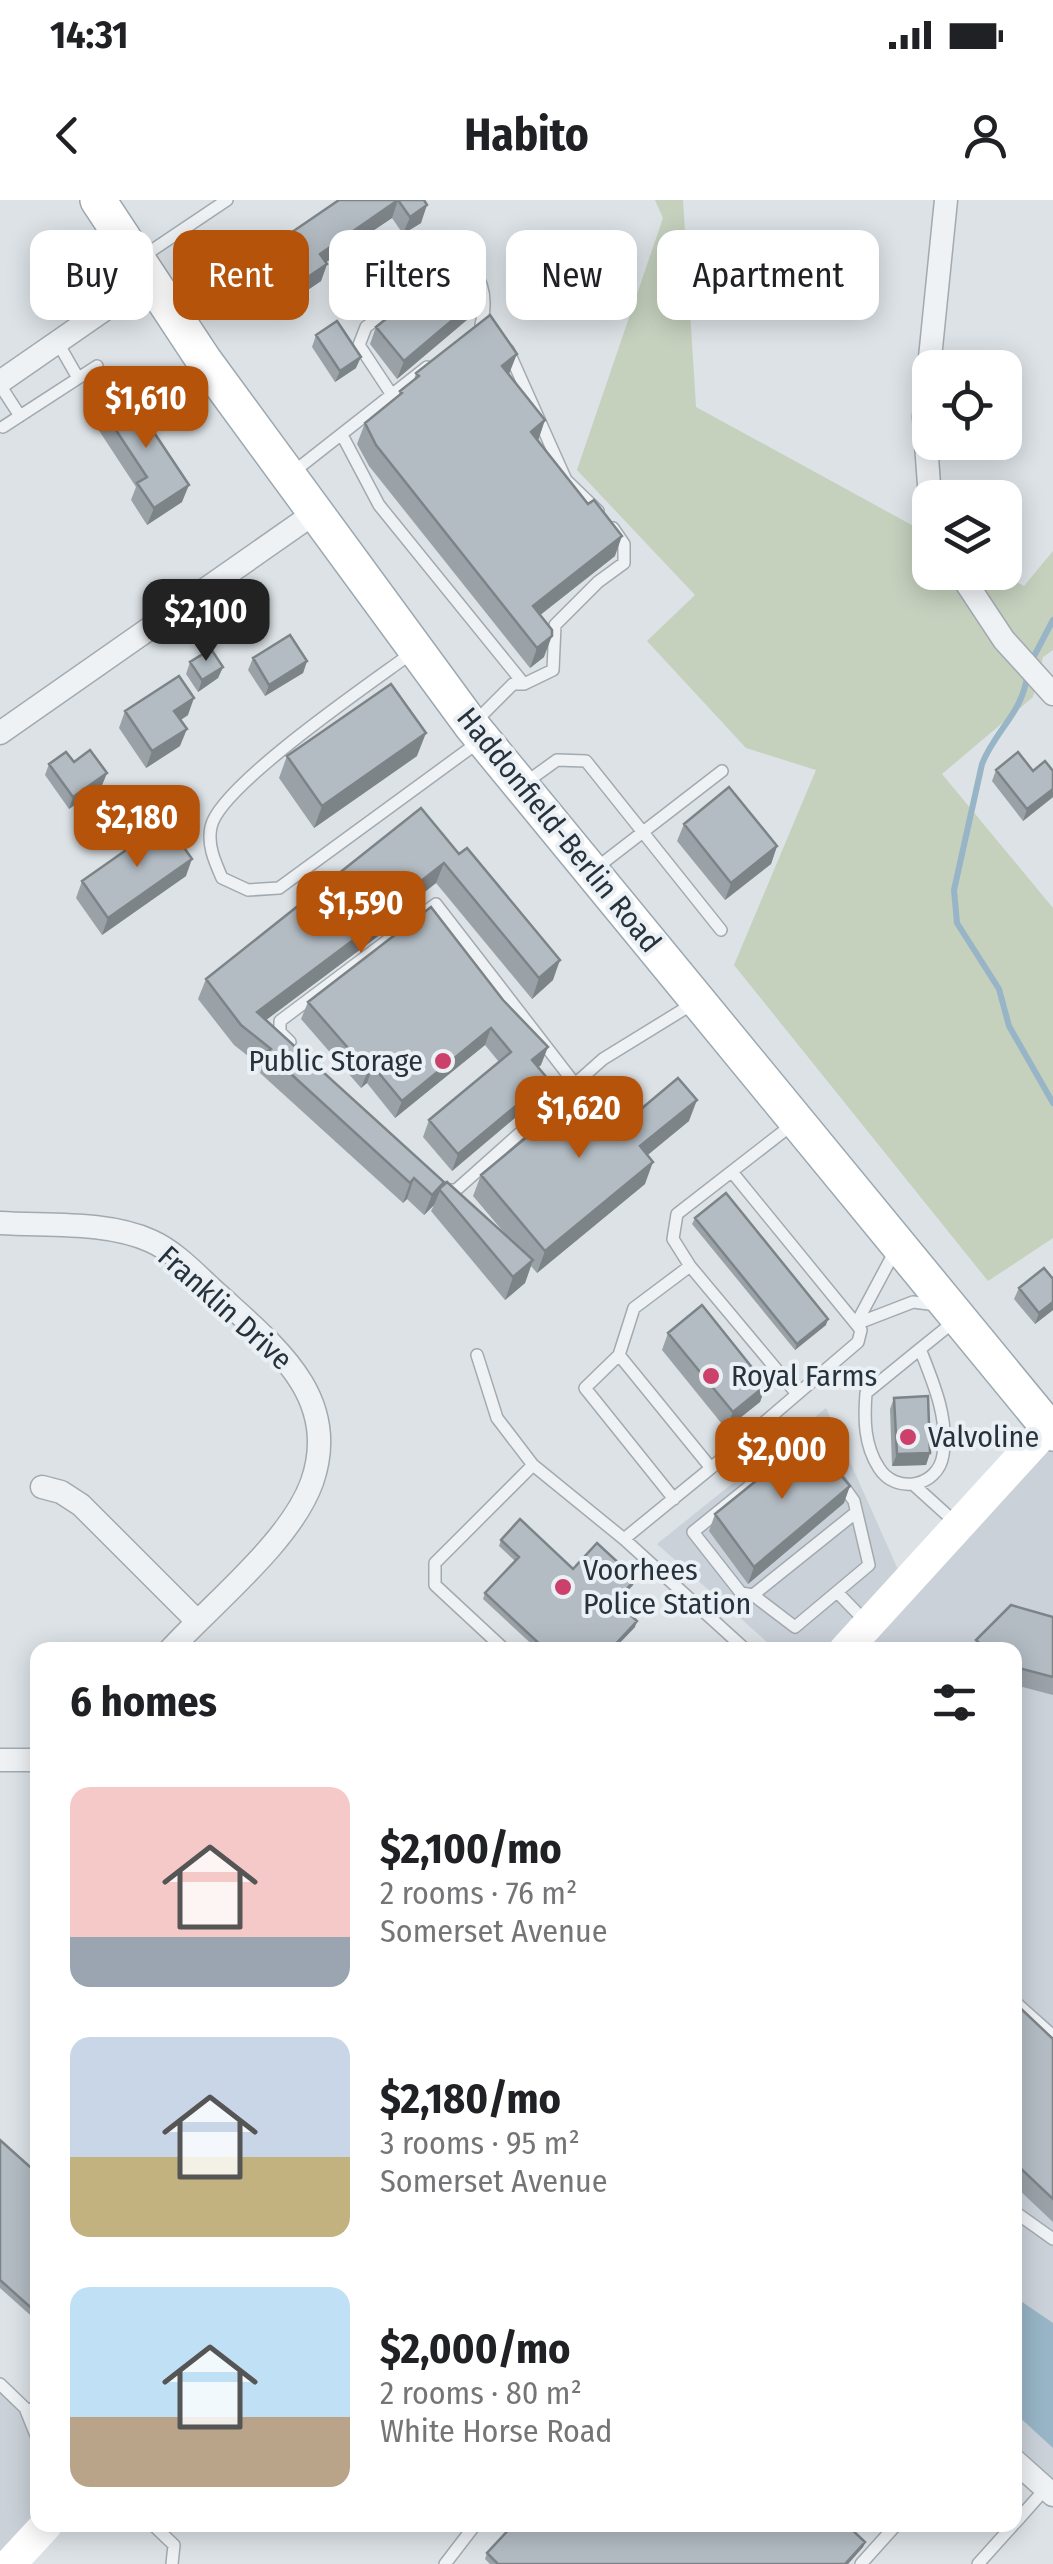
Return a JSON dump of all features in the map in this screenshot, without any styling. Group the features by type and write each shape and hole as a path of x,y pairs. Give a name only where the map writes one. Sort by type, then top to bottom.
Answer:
{"main road":[{"name":"Haddonfield-Berlin Road","path":"98,200 118,230"},
{"name":"Haddonfield-Berlin Road","path":"153,282 288,475 478,732 1051,1428"},
{"path":"852,1642 1051,1428"},
{"path":"10,2564 40,2532"}],"street":[{"path":"929,480 924,418 946,200"},
{"path":"0,384 85,320"},
{"path":"0,733 316,512"},
{"path":"971,590 1004,640 1053,694"},
{"name":"Franklin Drive","path":"0,1223 119,1231 152,1241 249,1322 289,1360 306,1384 320,1435 311,1485 296,1513 177,1642"},
{"path":"42,1487 60,1492 81,1506 196,1621"},
{"path":"0,1760 30,1760"},
{"path":"1022,2467 1049,2492"}],"lane":[{"path":"153,262 227,200"},
{"path":"392,395 359,344 366,328 455,260 469,265 484,288 491,330 566,480 609,522 624,544 624,564 598,582 555,625 553,670 518,684 478,732 279,888 248,890 222,878 211,851 211,824 236,790 416,650"},
{"path":"466,336 491,330"},
{"path":"58,343 78,378"},
{"path":"288,475 436,360"},
{"path":"2,427 96,366"},
{"path":"0,384 20,416"},
{"path":"338,438 379,505 518,684"},
{"path":"521,786 558,760 586,761 721,930"},
{"path":"592,871 722,771"},
{"path":"306,1058 280,1032 280,1021 436,904 575,1084"},
{"path":"427,1175 440,1188 456,1190 603,1059 698,1001"},
{"path":"797,1121 677,1214 672,1225 674,1239 690,1266 797,1394"},
{"path":"624,1539 858,1342 861,1330 732,1172"},
{"path":"856,1324 878,1291 898,1244"},
{"path":"674,1498 584,1388 619,1355 634,1308 690,1266"},
{"path":"856,1324 913,1302 953,1312 920,1349 866,1393 864,1420 868,1446 880,1470 894,1483 915,1486 958,1526"},
{"path":"915,1486 935,1474 943,1455 940,1402 920,1349"},
{"path":"477,1355 497,1418 533,1465 624,1539 737,1642"},
{"path":"619,1355 711,1468"},
{"path":"809,1438 854,1501 869,1565 837,1592 796,1626 753,1595 741,1594 693,1532 809,1438"},
{"path":"497,1642 435,1584 432,1572 436,1563 533,1465"},
{"path":"753,1595 854,1514"},
{"path":"837,1592 868,1624"},
{"path":"1022,2008 1053,2036"},
{"path":"1022,2217 1053,2239"},
{"path":"0,2384 30,2409"},
{"path":"1022,2517 1049,2492"},
{"path":"160,2532 174,2545 172,2564"},
{"path":"446,2564 470,2532"},
{"path":"861,2564 890,2532"},
{"path":"978,2564 1007,2532"}],"shaded area":[{"path":"826,1408 904,1583 1053,1433 1053,2495 1022,2467 1022,1642 767,1642 657,1544"},
{"path":"0,2384 25,2408 30,2421 31,2532 0,2564"}],"green space":[{"path":"655,200 683,200 685,230 659,230 663,218"},
{"path":"657,236 657,320 691,320 696,407 912,525 912,590 1022,590 1022,585 1053,551 1053,650 1043,657 1033,697 942,774 1053,908 1053,1238 988,1281 734,965 816,770 746,748 647,641 695,595 577,470 628,320 637,320 637,294"}],"water":[{"path":"1022,2302 1053,2323 1053,2448 1022,2419"}],"building":[{"path":"339,200 398,200 355,230 329,230 329,248 320,254 327,264 309,276 309,230 295,230"},
{"path":"398,200 424,200 427,205 410,217"},
{"path":"490,315 517,354 502,366 545,420 531,432 588,504 594,500 622,536 533,606 552,630 552,636 537,648 376,445 365,423 402,393 419,376 416,373"},
{"path":"385,320 453,320 404,361 376,327"},
{"path":"337,321 361,357 340,371 316,335"},
{"path":"127,392 189,485 154,508 137,483 147,477 102,409"},
{"path":"290,635 307,661 269,685 253,658"},
{"path":"211,649 223,667 202,680 190,662"},
{"path":"179,676 194,698 174,711 187,729 152,751 125,711"},
{"path":"391,684 426,733 322,806 287,756"},
{"path":"90,750 107,773 73,797 49,764 66,752 74,762"},
{"path":"1018,752 1033,771 1045,761 1053,771 1053,789 1027,809 996,770"},
{"path":"729,787 777,846 731,883 684,824"},
{"path":"421,808 459,854 467,848 560,960 539,978 444,863 416,885 420,890 257,1012 444,1182 432,1195 414,1178 410,1183 267,1052 271,1049 241,1025 206,979"},
{"path":"166,822 192,859 108,918 82,881"},
{"path":"431,907 503,1000 548,1047 532,1060 548,1079 458,1154 429,1120 511,1052 491,1028 402,1101 373,1066 368,1071 308,1002"},
{"path":"678,1078 697,1100 640,1146 653,1162 545,1251 481,1175 589,1085 622,1125"},
{"path":"447,1182 533,1260 513,1277 439,1189"},
{"name":"Royal Farms","path":"726,1193 828,1319 797,1344 695,1218"},
{"path":"1044,1268 1053,1279 1053,1302 1039,1313 1019,1288"},
{"path":"702,1305 766,1385 733,1412 668,1333"},
{"name":"Valvoline","path":"928,1396 930,1453 897,1454 894,1398"},
{"path":"809,1438 850,1486 754,1567 715,1514"},
{"name":"Voorhees Police Station","path":"520,1519 573,1569 597,1543 636,1579 615,1601 637,1621 617,1642 537,1642 485,1593 519,1557 501,1540"},
{"path":"1011,1605 1053,1617 1053,1677 1022,1669 1022,1642 976,1640"},
{"path":"1022,2010 1053,2039 1053,2199 1022,2170"},
{"path":"0,2140 30,2167 30,2307 0,2280"},
{"path":"506,2532 854,2532 865,2542 845,2564 498,2564 487,2553"}],"waterway":[{"path":"1032,660 1053,620"},
{"path":"1027,677 1020,701 982,764 954,890 957,923 999,989 1009,1026 1053,1103"}],"place":[{"name":"Public Storage","path":"443,1061"},
{"name":"Royal Farms","path":"711,1376"},
{"name":"Valvoline","path":"908,1437"},
{"name":"Voorhees Police Station","path":"563,1587"}]}
